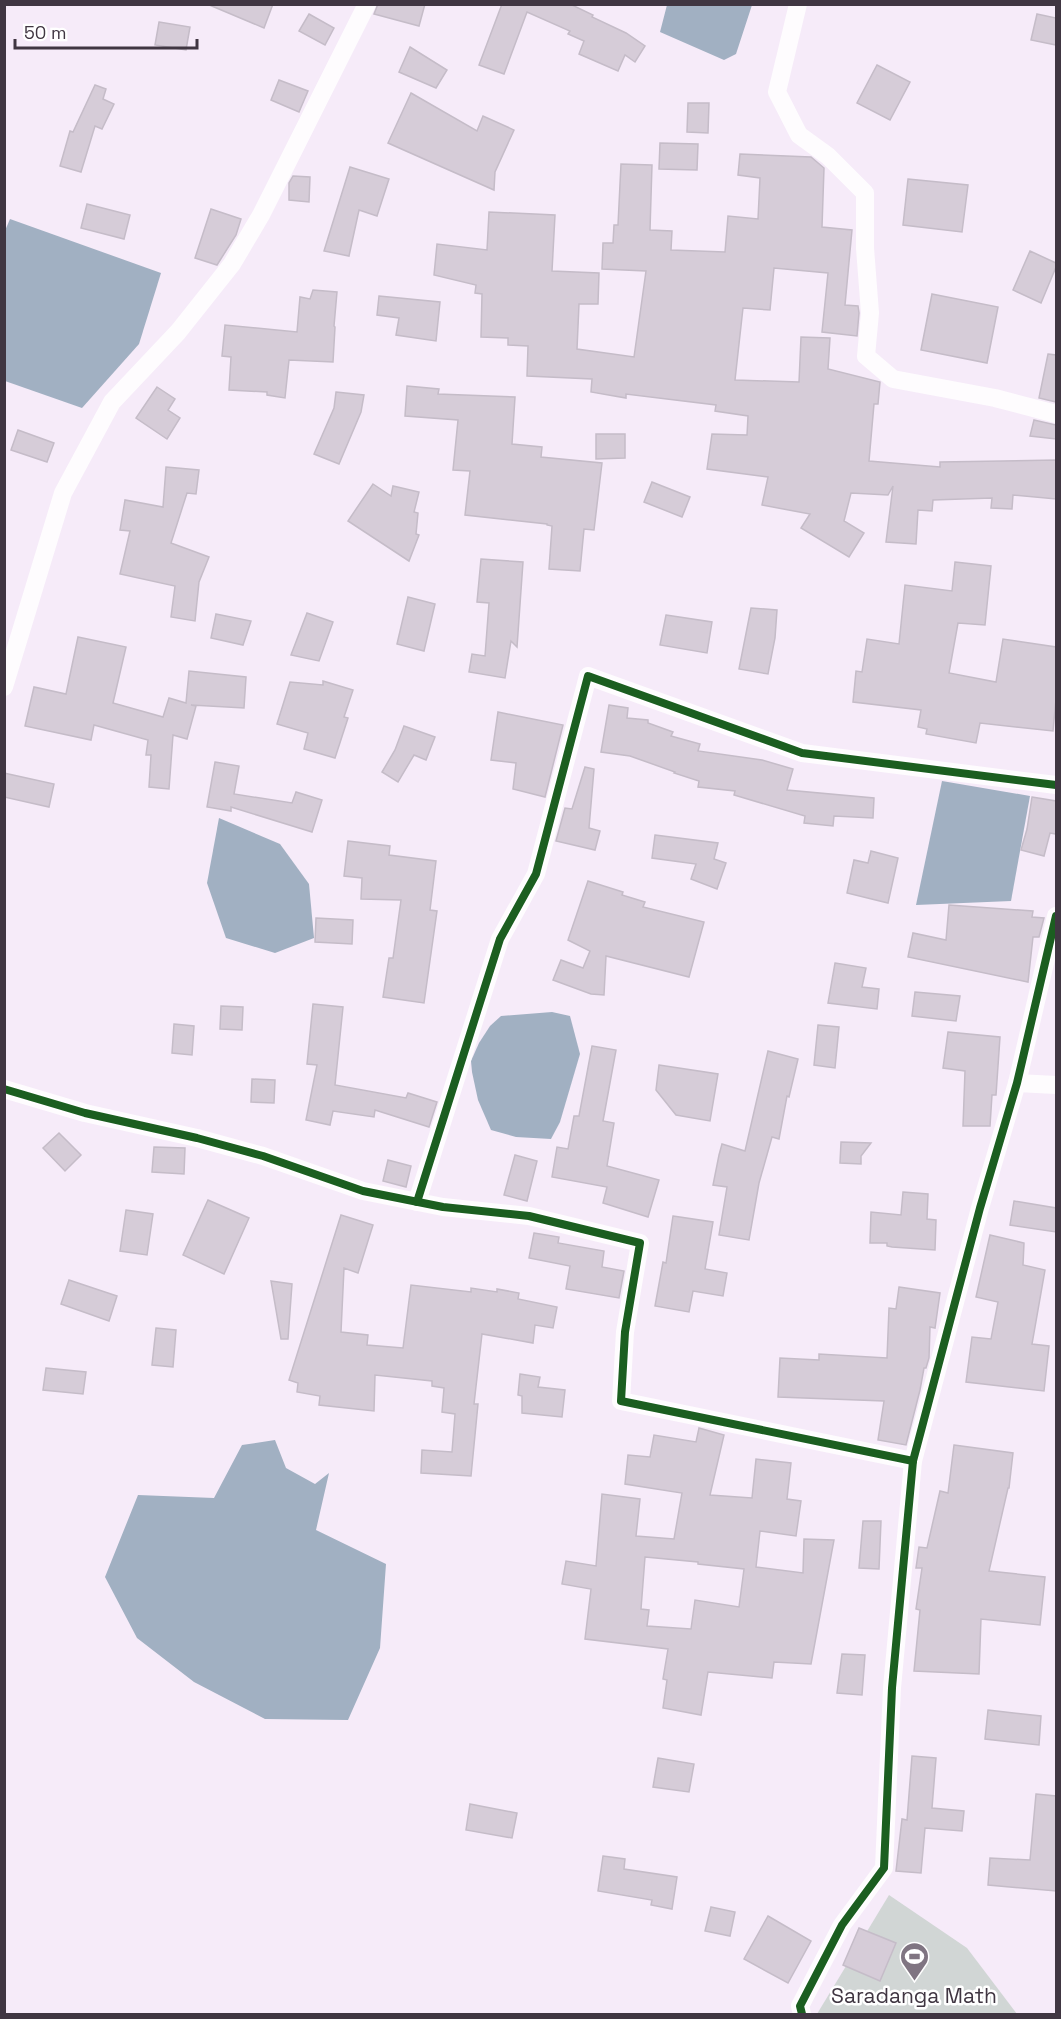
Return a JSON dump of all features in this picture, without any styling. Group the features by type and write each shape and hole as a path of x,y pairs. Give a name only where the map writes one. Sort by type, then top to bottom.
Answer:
{"street":[{"path":"4,687 63,493 112,402 178,332 232,264 261,215 367,4"},
{"path":"798,4 777,92 799,135 828,156 865,193 865,249 870,313 866,356 893,379 994,398 1056,414"},
{"path":"417,1202 500,939 536,874 588,676 802,753 1056,785"},
{"path":"802,2014 800,2006 842,1925 884,1868 892,1688 913,1461 980,1208 1017,1083 1056,916"},
{"path":"1017,1083 1056,1085"},
{"path":"4,1089 85,1113 197,1138 263,1156 363,1191 443,1207 530,1216 640,1243 625,1332 621,1401 913,1461"}],"shaded area":[{"name":"Saradanga Math","path":"889,1895 967,1948 1017,2014 817,2014"}],"water":[{"path":"667,4 752,5 736,54 724,60 660,32"},
{"path":"10,219 161,273 139,344 82,408 5,381 4,233"},
{"path":"942,781 1030,796 1011,901 916,905"},
{"path":"219,818 280,844 309,884 314,938 275,953 226,938 207,883"},
{"path":"552,1012 570,1016 580,1054 560,1122 551,1139 516,1137 491,1130 478,1100 472,1072 471,1061 479,1043 490,1026 501,1016"},
{"path":"275,1440 286,1468 315,1484 329,1473 316,1530 386,1564 380,1648 348,1720 265,1719 194,1682 137,1638 105,1577 138,1495 214,1498 242,1445"}],"building":[{"path":"207,4 273,4 264,28"},
{"path":"378,4 425,4 419,26 374,14"},
{"path":"502,4 570,4 626,33 645,46 635,62 625,55 618,71 579,54 584,41 568,34 570,31 527,12 504,74 479,65"},
{"path":"309,14 334,28 325,45 299,31"},
{"path":"1037,14 1056,18 1056,45 1031,40"},
{"path":"159,22 190,27 186,50 155,45"},
{"path":"410,47 447,70 436,88 399,72"},
{"path":"877,65 910,82 890,120 857,103"},
{"path":"279,80 308,91 299,112 271,100"},
{"path":"95,85 106,89 103,99 114,104 102,129 95,126 81,172 60,166 70,131 73,132"},
{"path":"411,93 477,131 483,116 514,130 495,172 494,190 388,143"},
{"path":"688,103 709,103 708,133 687,132"},
{"path":"660,143 698,144 697,170 659,169"},
{"path":"740,154 811,157 824,168 822,227 852,230 845,305 858,306 859,313 857,336 822,332 828,273 774,268 770,310 743,308 735,380 799,382 801,337 830,338 828,369 880,382 878,404 874,404 869,461 940,467 940,462 1056,460 1056,499 1013,495 1012,509 991,508 992,498 933,500 932,511 918,510 916,544 886,542 893,486 888,495 851,493 844,521 864,533 849,557 801,528 810,514 762,505 768,477 707,469 712,434 747,435 748,416 715,411 716,405 626,394 626,398 591,392 592,379 527,376 528,346 508,345 508,338 481,337 482,294 475,293 476,285 434,275 437,244 487,250 489,212 555,215 552,271 599,273 598,304 579,304 577,349 634,357 646,271 602,269 603,243 613,243 614,225 618,225 621,164 652,165 650,230 672,231 671,250 725,252 728,216 758,219 760,178 738,175"},
{"path":"350,167 389,179 377,216 359,210 349,256 324,251"},
{"path":"293,176 310,177 309,202 289,200 289,183"},
{"path":"908,179 968,185 962,232 903,225"},
{"path":"87,204 130,215 124,239 81,228"},
{"path":"211,209 241,219 236,235 217,265 195,258"},
{"path":"1030,251 1056,263 1041,303 1013,290"},
{"path":"313,290 337,292 333,362 289,360 285,398 267,395 267,392 229,390 231,357 222,356 225,325 297,332 300,297 310,299"},
{"path":"932,294 998,307 987,363 921,350"},
{"path":"379,296 440,302 436,341 396,335 399,318 377,315"},
{"path":"1048,354 1056,355 1056,402 1039,398"},
{"path":"407,386 439,389 438,394 515,397 512,444 542,447 541,457 602,463 594,530 584,529 580,571 549,569 552,526 465,515 470,471 453,470 458,420 405,416"},
{"path":"157,387 175,399 168,410 180,418 167,439 136,418"},
{"path":"336,392 364,395 361,412 339,464 314,454 334,408"},
{"path":"1034,420 1056,425 1056,439 1030,436"},
{"path":"18,430 54,443 47,462 11,450"},
{"path":"596,434 625,434 625,458 596,459"},
{"path":"166,467 199,470 196,494 187,493 171,543 209,557 199,582 195,621 171,617 175,586 120,574 130,531 120,530 125,500 163,507"},
{"path":"652,482 690,497 682,517 644,502"},
{"path":"373,484 391,496 393,486 419,492 414,512 418,513 416,534 419,535 409,561 348,521"},
{"path":"481,559 523,562 517,647 511,641 505,678 469,672 472,654 485,656 489,603 477,602"},
{"path":"955,562 991,566 985,625 958,623 949,673 996,682 1003,639 1056,647 1056,699 1053,731 980,723 976,743 926,734 927,729 918,727 921,710 853,702 856,671 862,672 867,639 899,644 905,585 952,591"},
{"path":"408,597 435,604 424,651 397,644"},
{"path":"751,608 777,610 775,638 768,674 739,669"},
{"path":"307,613 333,622 319,661 291,655"},
{"path":"216,614 251,621 243,645 211,638"},
{"path":"666,615 712,622 707,653 660,645"},
{"path":"78,637 126,647 113,703 163,717 169,698 186,703 189,671 246,677 244,708 191,705 196,706 187,739 173,735 169,789 149,787 151,755 146,755 148,740 94,725 91,740 25,726 34,687 66,694"},
{"path":"323,681 353,690 344,717 348,718 335,758 304,749 308,733 277,724 290,682 323,685"},
{"path":"609,705 628,708 627,718 648,720 648,723 673,732 671,736 700,744 698,751 762,760 793,769 787,790 874,798 873,818 834,816 833,826 804,823 805,816 734,795 735,791 698,787 699,781 675,772 630,756 601,752"},
{"path":"498,712 563,725 545,797 513,789 516,763 491,760"},
{"path":"404,726 435,737 426,760 414,755 398,782 382,772 395,750"},
{"path":"215,762 239,766 234,794 292,803 296,792 322,800 312,832 231,807 231,811 207,807"},
{"path":"585,767 594,769 589,828 600,831 595,850 556,841 565,808 572,809"},
{"path":"4,773 54,784 49,807 4,797"},
{"path":"1032,797 1056,801 1056,834 1050,833 1044,856 1021,850"},
{"path":"655,835 718,843 714,859 726,863 717,889 691,879 696,864 652,858"},
{"path":"348,841 390,846 389,855 436,861 430,910 437,911 424,1003 383,997 389,958 393,958 401,900 361,899 362,878 344,876"},
{"path":"871,851 898,858 888,903 847,893 854,860 868,863"},
{"path":"588,881 645,902 643,907 704,922 689,977 606,956 604,995 591,994 553,980 561,960 583,968 590,951 568,940"},
{"path":"949,905 1033,911 1032,917 1044,918 1039,937 1033,937 1028,982 908,957 913,933 946,940"},
{"path":"316,918 353,920 352,944 315,942"},
{"path":"835,963 866,968 862,987 879,989 877,1009 828,1003"},
{"path":"915,992 960,996 956,1021 912,1016"},
{"path":"313,1004 343,1007 335,1085 406,1098 408,1093 437,1102 429,1127 375,1110 374,1117 333,1111 330,1125 306,1120 317,1065 307,1064"},
{"path":"221,1006 243,1007 242,1030 220,1029"},
{"path":"174,1024 194,1026 192,1055 172,1053"},
{"path":"818,1025 839,1027 835,1068 814,1065"},
{"path":"948,1032 1000,1037 996,1095 992,1095 990,1126 963,1126 965,1071 943,1068"},
{"path":"592,1046 616,1050 603,1121 614,1123 607,1166 659,1180 648,1217 603,1203 607,1187 552,1177 557,1147 568,1149 574,1116 579,1116"},
{"path":"768,1051 798,1059 789,1097 787,1096 779,1139 772,1137 759,1183 749,1240 719,1235 727,1187 713,1185 719,1155 722,1144 745,1151"},
{"path":"659,1065 718,1074 710,1121 676,1115 656,1090"},
{"path":"252,1079 275,1080 274,1103 251,1102"},
{"path":"59,1133 81,1155 65,1171 43,1148"},
{"path":"841,1142 871,1143 861,1156 861,1164 840,1163"},
{"path":"154,1147 185,1148 184,1174 152,1172"},
{"path":"515,1155 537,1161 527,1201 504,1195"},
{"path":"388,1160 411,1166 406,1187 383,1181"},
{"path":"903,1192 928,1194 927,1219 936,1220 935,1250 892,1247 887,1246 887,1243 870,1243 871,1212 901,1215"},
{"path":"208,1200 249,1218 224,1274 183,1255"},
{"path":"1014,1201 1056,1208 1056,1232 1010,1225"},
{"path":"126,1210 153,1214 147,1255 120,1251"},
{"path":"341,1215 373,1225 358,1273 344,1268 341,1332 368,1335 367,1345 403,1348 411,1285 471,1292 471,1288 497,1292 497,1289 519,1293 518,1299 557,1307 553,1328 535,1325 533,1343 482,1334 474,1404 478,1404 471,1476 421,1473 422,1450 452,1452 455,1414 442,1412 444,1388 432,1386 432,1381 375,1375 374,1411 319,1405 320,1396 297,1392 298,1383 289,1380"},
{"path":"673,1216 713,1222 705,1269 727,1273 723,1296 693,1291 689,1312 655,1306 663,1262 666,1263"},
{"path":"534,1233 559,1237 558,1243 604,1251 602,1267 624,1271 619,1298 566,1289 570,1266 529,1258"},
{"path":"990,1235 1024,1243 1023,1265 1045,1270 1032,1344 1049,1346 1044,1391 966,1382 972,1337 991,1339 998,1302 976,1297"},
{"path":"69,1280 117,1296 109,1321 61,1304"},
{"path":"271,1281 292,1284 288,1339 281,1339"},
{"path":"899,1287 940,1293 935,1328 930,1327 929,1358 924,1368 906,1445 878,1440 884,1401 778,1397 780,1358 819,1360 819,1354 887,1358 889,1308 896,1309"},
{"path":"156,1328 176,1330 173,1367 152,1365"},
{"path":"46,1368 86,1372 83,1394 43,1390"},
{"path":"520,1374 540,1377 538,1387 565,1390 562,1417 522,1413 522,1396 518,1395"},
{"path":"699,1428 724,1435 710,1495 752,1498 756,1459 791,1463 787,1499 801,1501 796,1536 760,1531 756,1567 803,1573 804,1539 834,1540 811,1664 774,1662 772,1678 708,1672 701,1715 663,1708 667,1680 663,1679 668,1649 585,1639 591,1589 562,1584 566,1561 596,1566 602,1494 640,1499 636,1536 674,1539 682,1493 625,1484 628,1455 650,1457 654,1435 696,1442","holes":["645,1557 698,1562 698,1564 744,1569 739,1607 695,1600 691,1629 647,1626 649,1610 641,1609"]},
{"path":"954,1445 1013,1453 1009,1488 989,1571 1045,1577 1040,1625 981,1619 979,1674 914,1671 920,1610 916,1609 922,1568 916,1568 919,1547 927,1548 940,1491 948,1493"},
{"path":"863,1521 881,1521 879,1569 859,1568"},
{"path":"842,1654 865,1655 862,1695 837,1693"},
{"path":"988,1710 1041,1716 1039,1745 985,1739"},
{"path":"912,1756 936,1758 932,1808 964,1811 962,1831 925,1828 921,1873 896,1871 902,1819 907,1820"},
{"path":"658,1758 694,1764 689,1792 653,1787"},
{"path":"1036,1794 1056,1796 1056,1891 988,1885 990,1858 1030,1860"},
{"path":"470,1804 517,1813 512,1838 466,1830"},
{"path":"603,1856 625,1859 624,1869 677,1877 672,1909 651,1905 652,1900 598,1891"},
{"path":"711,1907 735,1912 730,1936 705,1931"},
{"path":"768,1916 811,1941 788,1983 744,1959"},
{"path":"859,1928 896,1943 880,1981 843,1965"}],"cycle path":[{"path":"417,1202 500,939 536,874 588,676 802,753 1056,785"},
{"path":"802,2014 800,2006 842,1925 884,1868 892,1688 913,1461 980,1208 1017,1083 1056,916"},
{"path":"4,1089 85,1113 197,1138 263,1156 363,1191 443,1207 529,1216 640,1243 625,1332 621,1401 913,1461"}],"place":[{"name":"Saradanga Math","path":"914,1982"}]}
